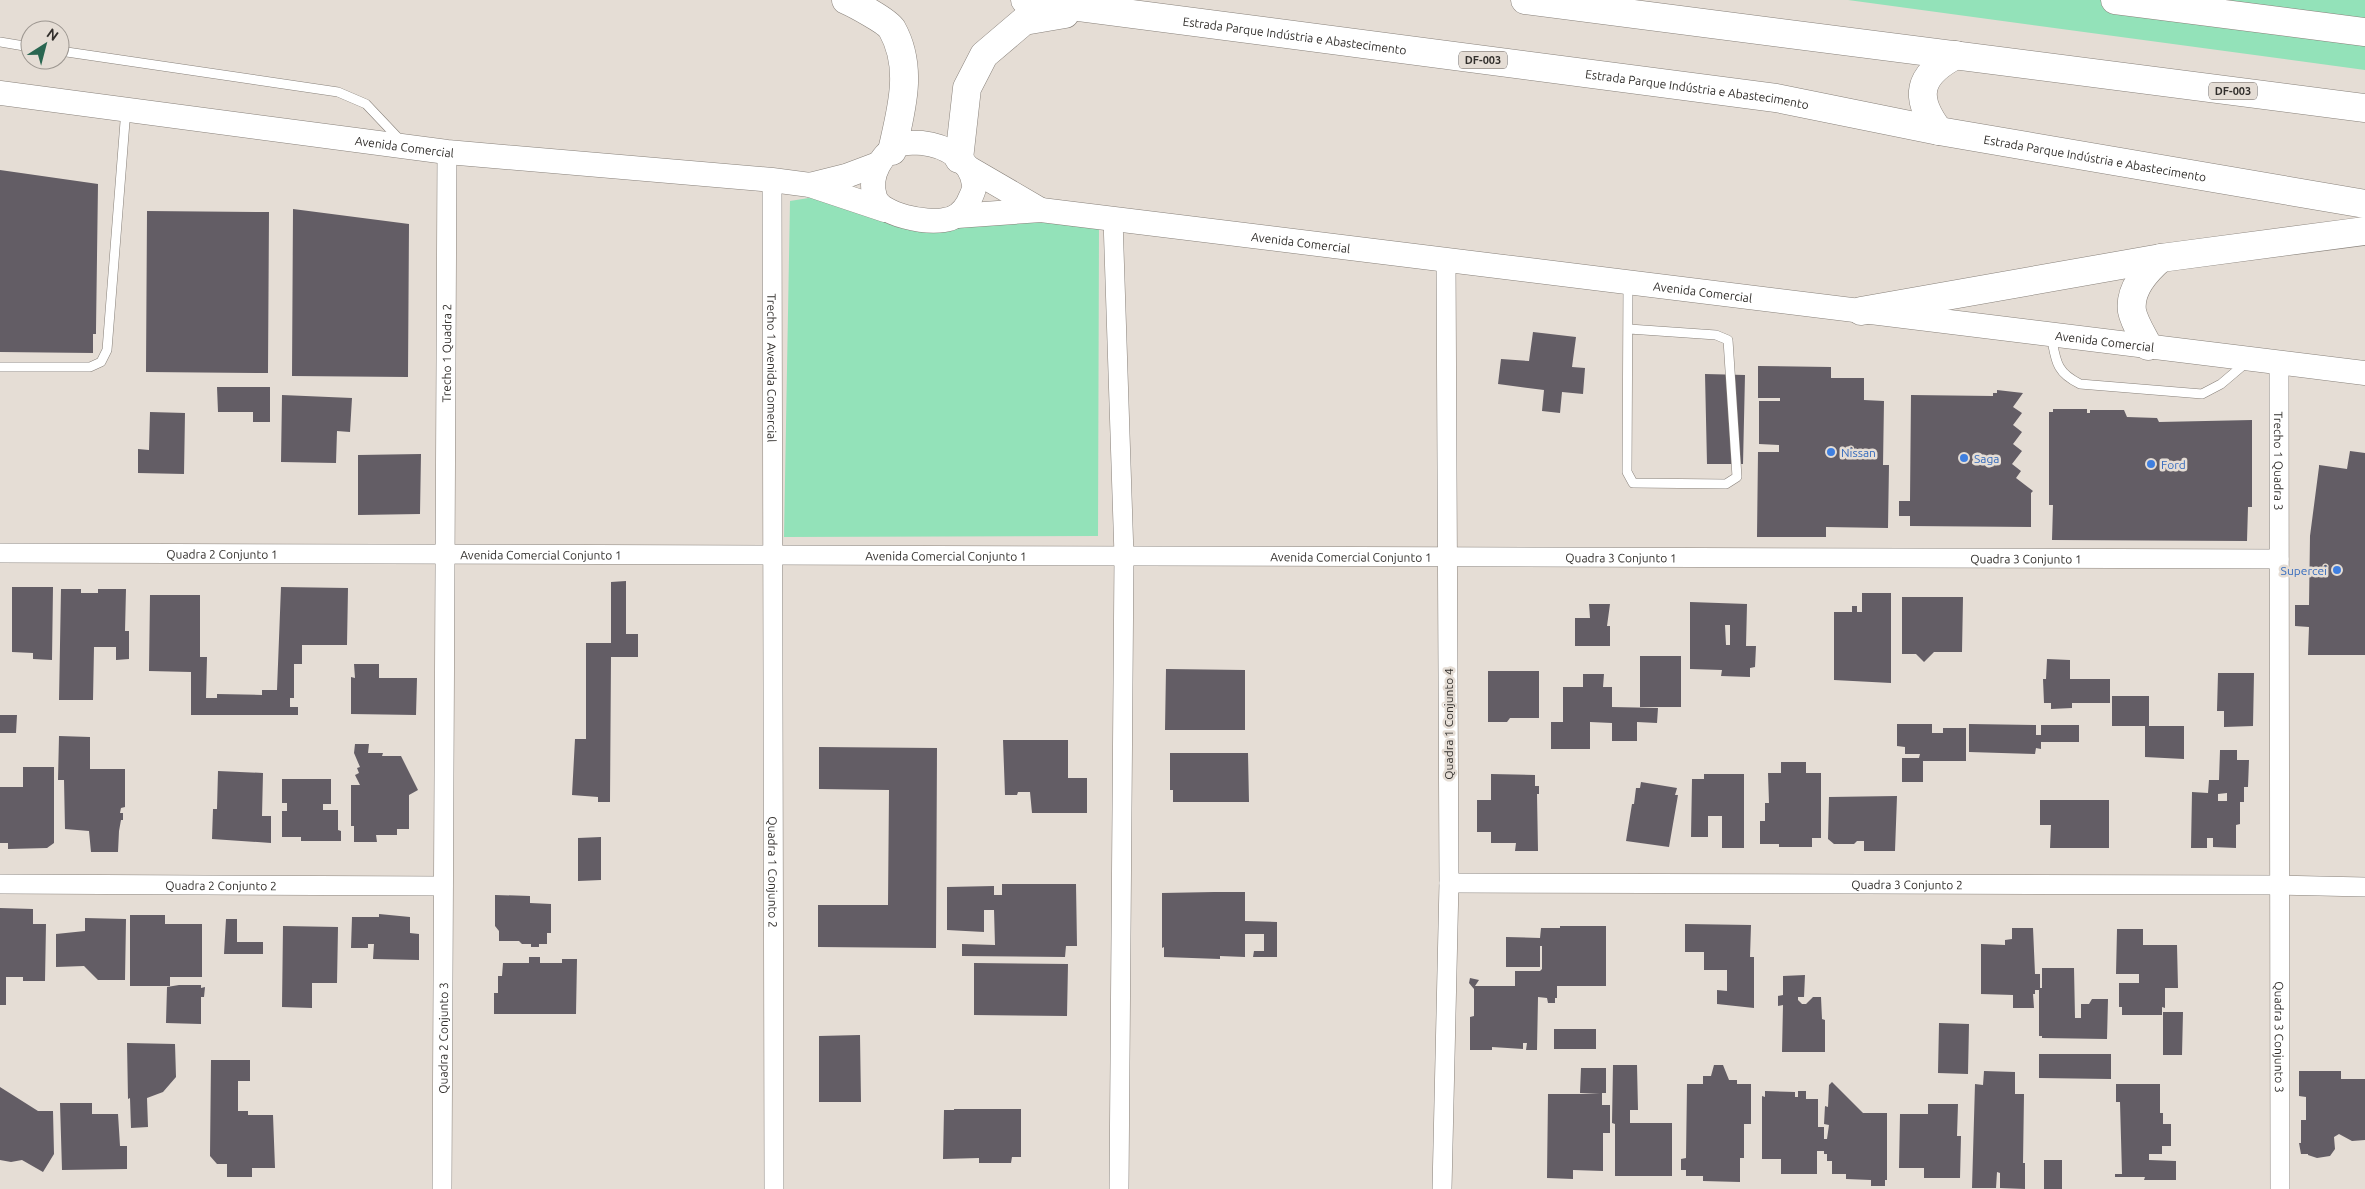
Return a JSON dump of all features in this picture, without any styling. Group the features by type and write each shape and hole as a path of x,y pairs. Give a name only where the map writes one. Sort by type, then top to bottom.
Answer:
{"main road":[{"path":"846,0 891,28 903,59 904,98 885,157"},
{"name":"Estrada Parque Indústria e Abastecimento","path":"1025,0 1776,98 1939,131 2365,204"},
{"name":"DF-003","path":"1525,0 2365,108"},
{"path":"2115,0 2365,32"},
{"path":"964,164 967,88 984,55 1024,21 1092,9"},
{"path":"1939,131 1928,116 1922,101 1923,86 1930,72 1942,62 1956,55"},
{"path":"1861,311 2161,258 2365,232"},
{"path":"2148,346 2132,310 2135,289 2145,272 2161,258"}],"street":[{"name":"Avenida Comercial","path":"0,93 446,152 772,180 810,185 885,210"},
{"path":"903,144 938,145 964,164 974,186 966,206 957,216 945,220 920,220 885,210 875,198 874,178 885,157 903,144"},
{"name":"Trecho 1 Quadra 2","path":"442,886 446,152"},
{"name":"Avenida Comercial","path":"810,185 846,176 885,157"},
{"name":"Avenida Comercial","path":"964,164 1041,210"},
{"name":"Trecho 1 Avenida Comercial","path":"772,180 774,556"},
{"name":"Avenida Comercial","path":"957,216 1041,210 2365,373"},
{"path":"1113,219 1124,556 1119,1189"},
{"name":"Quadra 1 Conjunto 4","path":"1442,1189 1449,883 1446,260"},
{"name":"Trecho 1 Quadra 3","path":"2279,363 2279,559"},
{"name":"Quadra 2 Conjunto 1","path":"0,553 445,554"},
{"name":"Avenida Comercial Conjunto 1","path":"445,554 1448,557"},
{"name":"Quadra 1 Conjunto 2","path":"774,556 774,1189"},
{"name":"Quadra 3 Conjunto 1","path":"1448,557 2279,559"},
{"path":"2279,559 2280,885"},
{"name":"Quadra 3 Conjunto 2","path":"1449,883 2280,885 2365,887"},
{"name":"Quadra 2 Conjunto 2","path":"0,884 442,886"},
{"name":"Quadra 3 Conjunto 3","path":"2280,885 2280,1189"},
{"name":"Quadra 2 Conjunto 3","path":"442,886 442,1189"}],"lane":[{"path":"0,42 20,45"},
{"path":"70,52 338,92 366,104 407,147"},
{"path":"0,367 90,367 100,362 107,350 126,109"},
{"path":"1628,282 1629,328 1626,455 1627,472 1633,483 1726,484 1737,477 1728,340 1716,335 1629,328"},
{"path":"2051,334 2060,370 2067,378 2080,384 2202,394 2221,384 2250,359"}],"green space":[{"path":"1848,0 2365,0 2365,70"},
{"path":"815,197 892,217 935,232 963,223 1046,222 1099,227 1098,536 784,537 790,201"}],"building":[{"path":"0,170 98,184 96,334 93,334 93,353 0,352"},
{"path":"293,209 409,224 408,377 292,376"},
{"path":"147,211 269,212 268,373 146,372"},
{"path":"1533,332 1576,337 1572,367 1585,368 1583,394 1562,392 1560,413 1542,411 1544,390 1498,384 1501,359 1529,361"},
{"name":"Nissan","path":"1758,366 1831,367 1831,378 1864,378 1864,400 1884,401 1883,465 1889,465 1888,528 1826,527 1826,537 1757,537 1758,452 1779,452 1779,445 1759,444 1759,401 1780,401 1780,398 1758,398"},
{"path":"1705,374 1745,375 1743,464 1707,464"},
{"path":"217,387 270,387 270,422 253,422 253,412 218,412"},
{"name":"Saga","path":"1997,390 2023,393 2013,407 2022,413 2013,425 2022,432 2013,444 2022,451 2012,464 2021,471 2016,478 2033,491 2031,493 2031,527 1910,526 1910,516 1899,516 1899,501 1910,501 1911,395 1993,396 1993,393 1997,393"},
{"path":"282,395 352,398 350,432 337,431 336,463 281,462"},
{"name":"Ford","path":"2053,409 2087,409 2087,413 2090,413 2090,410 2124,410 2127,417 2157,418 2159,422 2252,420 2252,507 2248,507 2247,541 2052,540 2053,505 2049,505 2049,412 2053,412"},
{"path":"150,412 185,413 184,474 138,473 138,449 149,450"},
{"name":"Supercei","path":"2350,451 2365,453 2365,655 2308,655 2309,627 2295,626 2295,605 2309,605 2310,536 2319,465 2347,469"},
{"path":"421,454 420,514 358,515 358,455"},
{"path":"626,581 626,634 638,634 638,657 611,657 610,802 598,802 598,797 572,795 575,739 586,739 586,643 611,643 611,582"},
{"path":"12,587 53,587 52,660 33,659 33,653 12,652"},
{"path":"281,587 348,588 347,645 302,645 302,664 294,664 294,698 290,698 290,707 298,707 298,715 191,715 191,672 149,671 150,595 200,595 200,657 207,657 206,698 217,698 217,694 262,695 262,690 277,690"},
{"path":"61,589 81,589 81,593 98,593 98,589 126,589 125,631 129,631 129,659 116,660 116,647 94,647 93,700 59,700"},
{"path":"1862,593 1891,593 1891,683 1834,680 1834,612 1852,612 1852,606 1857,606 1857,612 1862,612"},
{"path":"1902,597 1963,597 1962,652 1934,652 1924,662 1916,654 1902,654"},
{"path":"1690,602 1747,604 1746,646 1756,646 1755,667 1750,668 1750,677 1721,676 1722,670 1690,669","holes":["1725,625 1730,625 1730,645 1726,645"]},
{"path":"1589,604 1610,604 1607,626 1610,626 1610,646 1575,646 1575,618 1590,618"},
{"path":"1640,656 1681,656 1681,707 1640,707"},
{"path":"2047,659 2070,660 2070,679 2110,679 2110,703 2072,703 2072,708 2051,709 2051,703 2044,703 2043,679 2046,679"},
{"path":"354,664 379,664 379,678 417,678 416,715 351,714 351,677 355,678"},
{"path":"1166,669 1245,670 1245,730 1165,730"},
{"path":"1488,671 1539,671 1539,718 1510,718 1507,722 1488,722"},
{"path":"2218,673 2254,673 2253,726 2224,727 2224,711 2217,711"},
{"path":"1583,674 1604,674 1603,687 1612,687 1612,707 1658,708 1657,723 1637,722 1637,741 1612,741 1612,723 1590,722 1590,749 1551,749 1551,722 1563,722 1563,687 1583,687"},
{"path":"2112,696 2149,696 2149,726 2184,726 2184,759 2145,757 2145,726 2112,726"},
{"path":"0,715 17,715 16,733 0,733"},
{"path":"1897,724 1932,724 1932,733 1943,733 1943,728 1966,728 1966,761 1923,761 1923,782 1902,782 1902,758 1919,758 1920,754 1905,754 1905,747 1897,746"},
{"path":"1969,724 2036,725 2036,735 2041,735 2041,725 2079,725 2079,742 2041,742 2041,749 2036,748 2035,754 1969,752"},
{"path":"59,736 90,737 90,769 125,769 125,807 121,808 120,813 123,813 123,820 121,820 119,831 118,852 91,852 89,831 65,829 64,780 58,780"},
{"path":"1003,740 1068,740 1068,778 1087,778 1087,813 1032,813 1030,792 1005,795"},
{"path":"355,744 369,744 368,753 383,753 382,756 401,756 418,790 409,795 409,829 397,829 397,835 376,835 377,842 354,842 354,826 351,826 351,785 360,785 355,775 359,773 357,768 360,767 354,753"},
{"path":"819,747 937,748 936,948 818,947 818,905 888,905 889,790 819,789"},
{"path":"2220,750 2237,750 2237,760 2249,760 2248,787 2244,787 2244,802 2240,802 2240,824 2236,825 2236,848 2213,847 2213,838 2207,838 2207,848 2191,848 2192,792 2208,793 2209,780 2219,780","holes":["2227,793 2227,801 2218,801 2218,794"]},
{"path":"1170,753 1248,753 1249,802 1173,802 1173,790 1170,790"},
{"path":"1781,762 1806,762 1806,773 1821,773 1821,838 1812,838 1812,847 1779,847 1779,844 1760,844 1760,821 1765,821 1765,803 1769,803 1768,773 1781,773"},
{"path":"23,767 54,767 54,843 47,848 8,849 8,843 0,843 0,787 23,787"},
{"path":"218,771 263,773 262,816 271,816 271,843 212,839 213,809 217,809"},
{"path":"1491,774 1535,775 1535,786 1539,786 1539,794 1537,794 1538,851 1515,851 1516,843 1491,843 1491,832 1477,832 1477,800 1491,800"},
{"path":"1704,774 1744,774 1744,848 1722,848 1722,816 1708,816 1708,837 1691,837 1692,779 1704,779"},
{"path":"282,779 331,779 331,804 323,804 323,810 338,810 338,830 341,831 341,841 301,841 301,837 282,837 282,811 287,811 287,803 282,803"},
{"path":"1641,782 1677,788 1675,795 1678,795 1669,847 1626,841 1636,788 1640,788"},
{"path":"1897,796 1895,851 1864,851 1864,841 1857,841 1854,844 1834,844 1828,839 1829,797"},
{"path":"2040,800 2109,800 2109,848 2050,848 2051,825 2040,825"},
{"path":"601,837 601,880 578,881 578,838"},
{"path":"1002,884 1076,884 1077,946 1066,946 1065,957 962,956 962,944 995,945 994,910 984,910 984,932 947,930 947,887 994,886 994,895 1002,895"},
{"path":"1245,892 1245,921 1277,922 1277,957 1253,957 1254,951 1264,951 1264,934 1245,934 1245,957 1220,956 1220,959 1164,957 1164,947 1162,948 1162,893"},
{"path":"495,895 530,896 530,903 551,904 551,933 547,933 547,944 531,947 531,944 522,944 519,941 499,941 499,931 495,926"},
{"path":"0,908 33,909 33,924 46,924 45,981 23,981 23,977 6,977 6,1005 0,1005"},
{"path":"379,914 410,917 410,933 419,934 419,960 373,959 374,944 368,944 368,948 351,948 352,917 379,917"},
{"path":"130,915 165,915 165,924 202,924 202,977 170,977 170,986 130,986"},
{"path":"85,918 126,919 125,980 98,980 84,966 56,967 56,934 85,931"},
{"path":"226,919 237,919 237,942 263,942 263,954 224,954"},
{"path":"1685,924 1751,925 1750,957 1754,957 1754,1008 1717,1004 1717,990 1727,991 1727,970 1704,970 1704,952 1685,952"},
{"path":"283,926 338,927 337,983 312,983 312,1008 282,1007"},
{"path":"1560,926 1606,926 1606,986 1557,986 1555,1003 1548,1003 1547,998 1538,997 1537,1050 1526,1050 1527,1043 1523,1043 1523,1049 1492,1047 1492,1050 1470,1050 1470,1017 1474,1016 1474,989 1469,983 1470,978 1479,980 1475,986 1515,986 1515,971 1540,971 1542,969 1542,946 1540,946 1540,967 1506,967 1506,937 1540,938 1541,928 1560,928"},
{"path":"2012,928 2033,928 2035,974 2040,974 2040,988 2042,988 2042,968 2074,968 2075,1018 2081,1018 2081,1004 2089,1004 2092,999 2108,999 2107,1039 2042,1038 2042,1036 2039,1036 2039,990 2035,990 2035,994 2033,994 2034,1008 2013,1008 2013,995 1981,994 1981,944 2005,945 2005,940 2012,939"},
{"path":"2117,929 2143,929 2143,945 2177,945 2178,988 2165,988 2165,1008 2162,1007 2162,1015 2122,1015 2122,1007 2119,1007 2119,983 2139,983 2139,974 2116,974"},
{"path":"529,957 540,957 540,963 562,963 562,959 577,959 576,1014 494,1014 494,993 498,993 498,976 502,976 503,963 529,963"},
{"path":"974,963 1068,964 1067,1016 974,1015"},
{"path":"1805,975 1804,997 1798,997 1798,1000 1802,1004 1806,1004 1813,997 1821,997 1822,1019 1825,1020 1825,1052 1782,1052 1783,1005 1778,1006 1778,996 1783,995 1783,976"},
{"path":"201,985 201,988 205,987 204,997 201,997 201,1024 166,1023 167,987"},
{"path":"2163,1012 2183,1012 2182,1055 2163,1055"},
{"path":"1939,1023 1969,1024 1968,1074 1938,1073"},
{"path":"1554,1029 1596,1029 1596,1049 1554,1049"},
{"path":"860,1035 861,1102 819,1102 819,1036"},
{"path":"127,1043 175,1044 176,1077 163,1092 147,1098 148,1127 131,1128 130,1098 128,1099"},
{"path":"2039,1054 2111,1054 2111,1079 2039,1078"},
{"path":"211,1060 250,1060 250,1081 238,1081 238,1111 248,1111 248,1115 273,1115 275,1168 252,1168 252,1177 227,1177 227,1164 217,1164 210,1156"},
{"path":"1613,1065 1637,1065 1638,1110 1630,1110 1630,1123 1672,1123 1672,1176 1615,1176 1615,1124 1612,1123"},
{"path":"1714,1065 1723,1065 1729,1080 1737,1080 1737,1084 1751,1084 1751,1124 1744,1124 1744,1158 1740,1158 1740,1182 1703,1181 1703,1176 1686,1176 1686,1170 1681,1170 1681,1159 1686,1158 1687,1084 1703,1084 1703,1076 1711,1076"},
{"path":"1581,1068 1606,1068 1606,1093 1602,1093 1602,1105 1610,1105 1610,1133 1603,1133 1603,1171 1573,1170 1573,1179 1547,1178 1548,1094 1600,1094 1580,1093"},
{"path":"1984,1071 2015,1072 2015,1094 2024,1094 2023,1163 2025,1163 2025,1189 2000,1188 2000,1173 1997,1172 1996,1188 1972,1188 1975,1084 1983,1085"},
{"path":"2299,1071 2341,1071 2341,1079 2365,1079 2365,1140 2352,1141 2339,1134 2334,1137 2335,1149 2330,1156 2317,1158 2308,1154 2301,1154 2299,1143 2301,1143 2301,1120 2306,1120 2306,1097 2299,1096"},
{"path":"1832,1082 1863,1113 1887,1113 1887,1180 1885,1180 1885,1186 1871,1186 1871,1180 1846,1179 1846,1174 1832,1174 1832,1161 1827,1161 1827,1154 1824,1154 1824,1151 1817,1151 1817,1174 1781,1174 1781,1159 1762,1159 1762,1096 1765,1097 1765,1091 1795,1092 1795,1097 1798,1097 1798,1091 1806,1091 1806,1099 1818,1099 1818,1127 1824,1127 1824,1139 1827,1139 1829,1125 1824,1124 1825,1106 1828,1107 1829,1085"},
{"path":"2116,1084 2160,1084 2160,1113 2163,1113 2163,1124 2171,1124 2171,1146 2162,1146 2162,1154 2149,1154 2149,1160 2176,1161 2176,1180 2144,1180 2145,1177 2115,1177 2115,1174 2122,1174 2120,1102 2116,1102"},
{"path":"0,1087 38,1111 53,1111 54,1154 43,1172 22,1160 11,1162 0,1160"},
{"path":"60,1103 92,1103 92,1114 118,1114 120,1146 127,1146 127,1169 62,1170"},
{"path":"1928,1104 1958,1104 1957,1136 1961,1136 1960,1178 1924,1178 1924,1168 1899,1168 1900,1114 1928,1114"},
{"path":"1021,1109 1021,1157 1012,1157 1011,1163 979,1163 979,1158 943,1159 944,1110"},
{"path":"2044,1160 2062,1160 2062,1189 2044,1189"}],"place":[{"name":"Nissan","path":"1831,452"},
{"name":"Saga","path":"1964,458"},
{"name":"Ford","path":"2151,464"},
{"name":"Supercei","path":"2337,570"}]}
